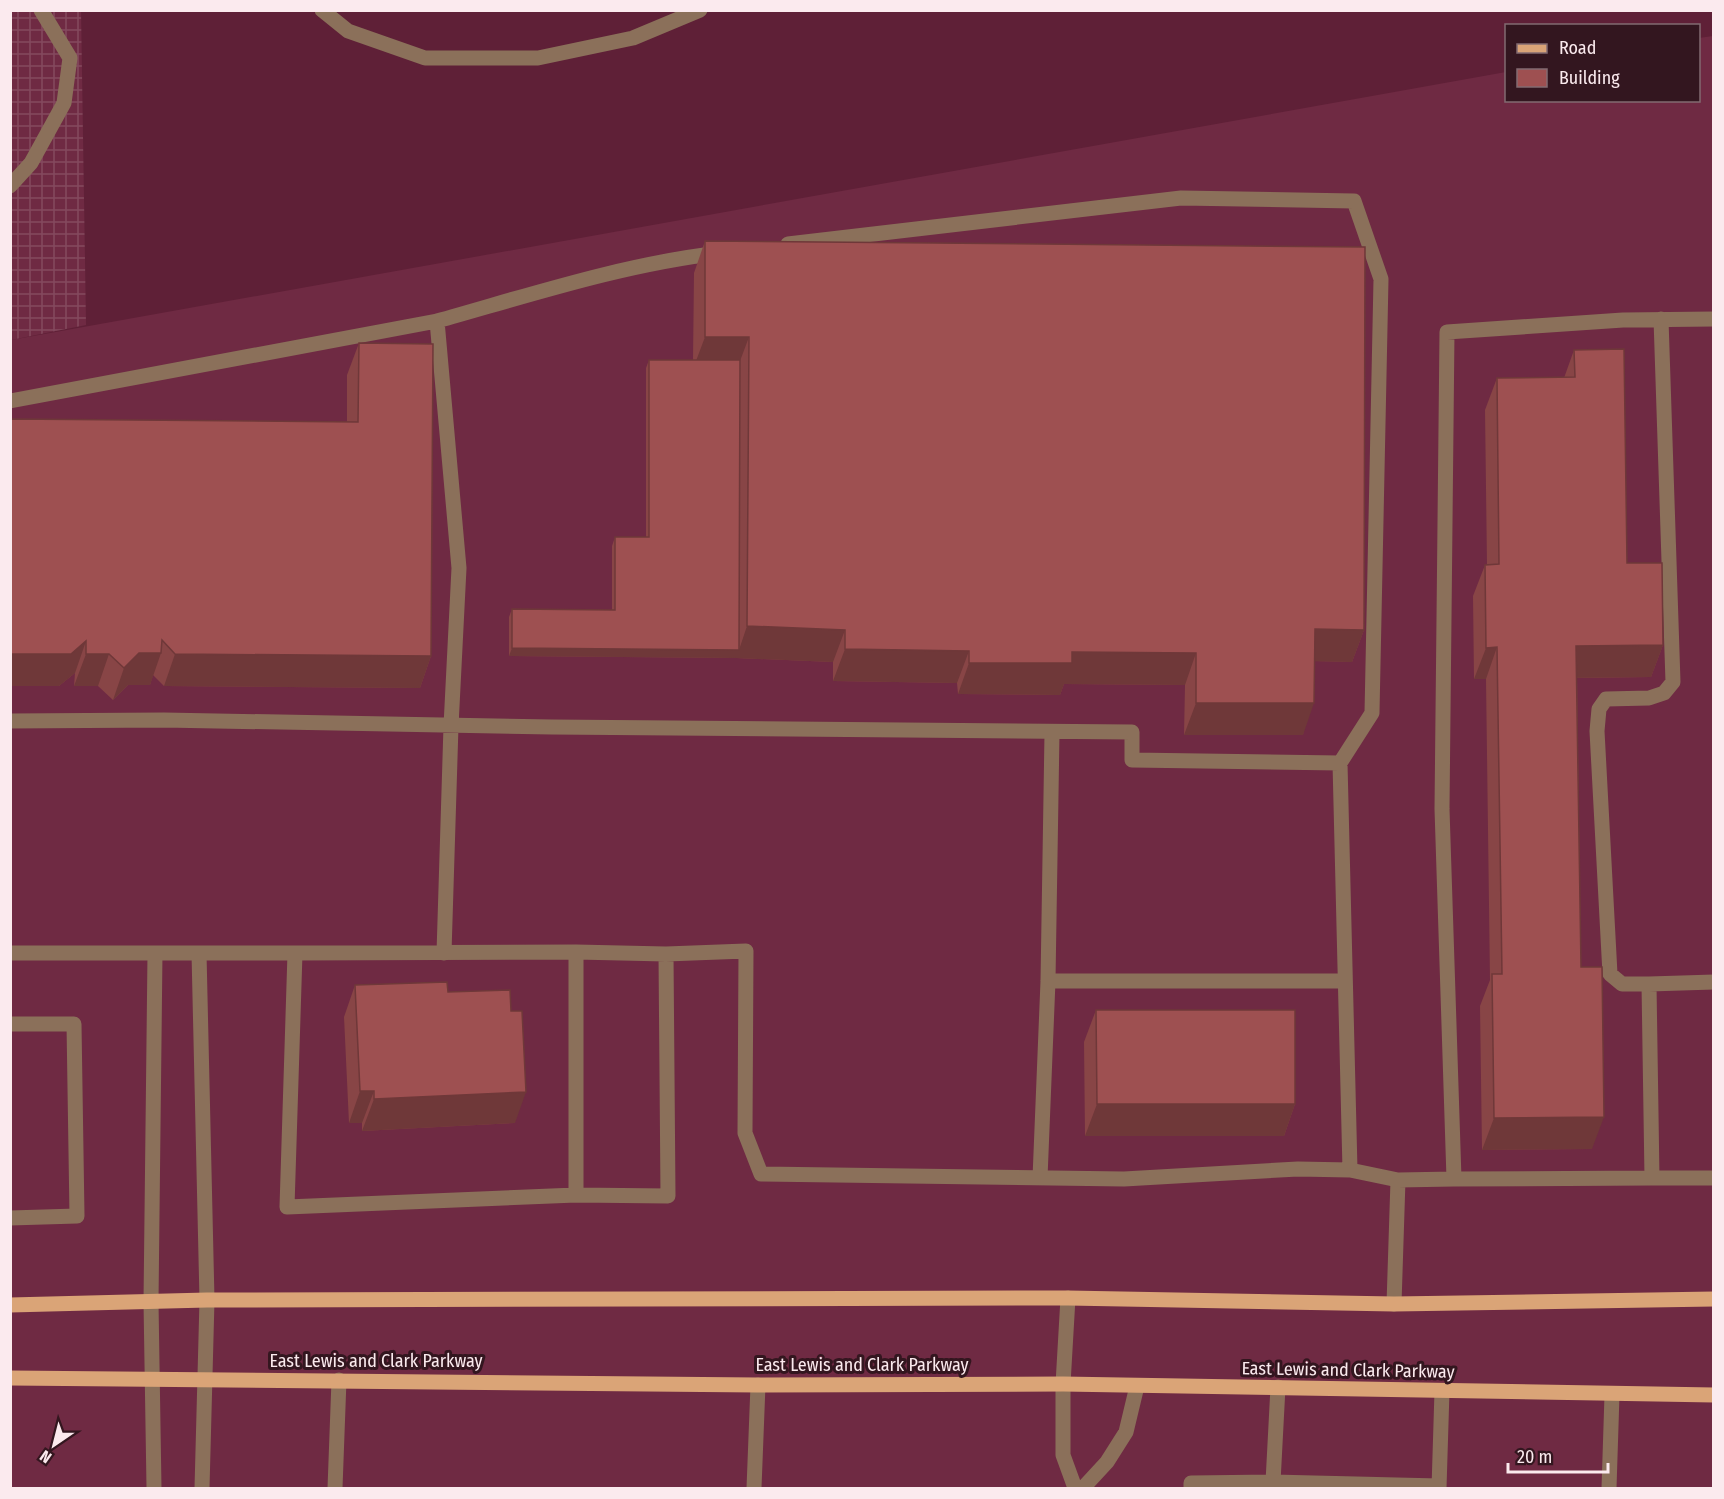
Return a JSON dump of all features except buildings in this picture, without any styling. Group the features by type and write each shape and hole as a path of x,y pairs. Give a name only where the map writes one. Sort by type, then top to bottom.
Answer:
{"main road":[{"path":"10,1305 207,1300 1068,1299 1394,1304 1713,1299"},
{"name":"East Lewis and Clark Parkway","path":"10,1378 1063,1384 1713,1395"}],"lane":[{"path":"10,186 31,163 64,103 69,58 41,10"},
{"path":"322,10 348,32 425,58 538,58 633,38 700,10"},
{"path":"768,247 1181,198 1354,201 1381,279 1372,713 1340,764 1350,1170"},
{"path":"10,401 437,321 553,289 686,257 733,251"},
{"path":"1661,319 1673,682 1664,693 1649,698 1606,699 1599,709 1597,731 1610,974 1622,984 1713,982"},
{"path":"1454,1179 1442,809 1448,332 1661,319 1713,319"},
{"path":"437,321 459,568 451,726 444,953"},
{"path":"10,721 164,720 451,726 1132,732 1132,760 1340,764"},
{"path":"1040,1178 1048,981 1052,733"},
{"path":"10,953 576,952 666,954 746,951 745,1133 761,1174 1124,1179 1298,1168 1350,1170 1398,1180 1713,1178"},
{"path":"576,952 576,1195"},
{"path":"154,1488 151,1302 155,953"},
{"path":"199,953 207,1300 203,1380 202,1488"},
{"path":"295,953 287,1207 576,1195 668,1196 666,954"},
{"path":"1048,981 1345,981"},
{"path":"1649,984 1653,1178"},
{"path":"10,1024 74,1024 77,1216 10,1218"},
{"path":"1394,1304 1398,1180"},
{"path":"1068,1299 1063,1384 1063,1455 1075,1488"},
{"path":"335,1488 339,1380"},
{"path":"754,1488 758,1384"},
{"path":"1083,1488 1107,1462 1126,1432 1137,1386"},
{"path":"1273,1482 1278,1388"},
{"path":"1191,1488 1191,1483 1273,1482 1301,1485 1439,1487 1442,1391"},
{"path":"1609,1488 1612,1395"}],"shaded area":[{"path":"11,11 81,11 86,325 11,340"},
{"path":"1713,36 1713,1488 11,1488 11,340 1505,72 1505,102 1700,102 1700,38"}]}
